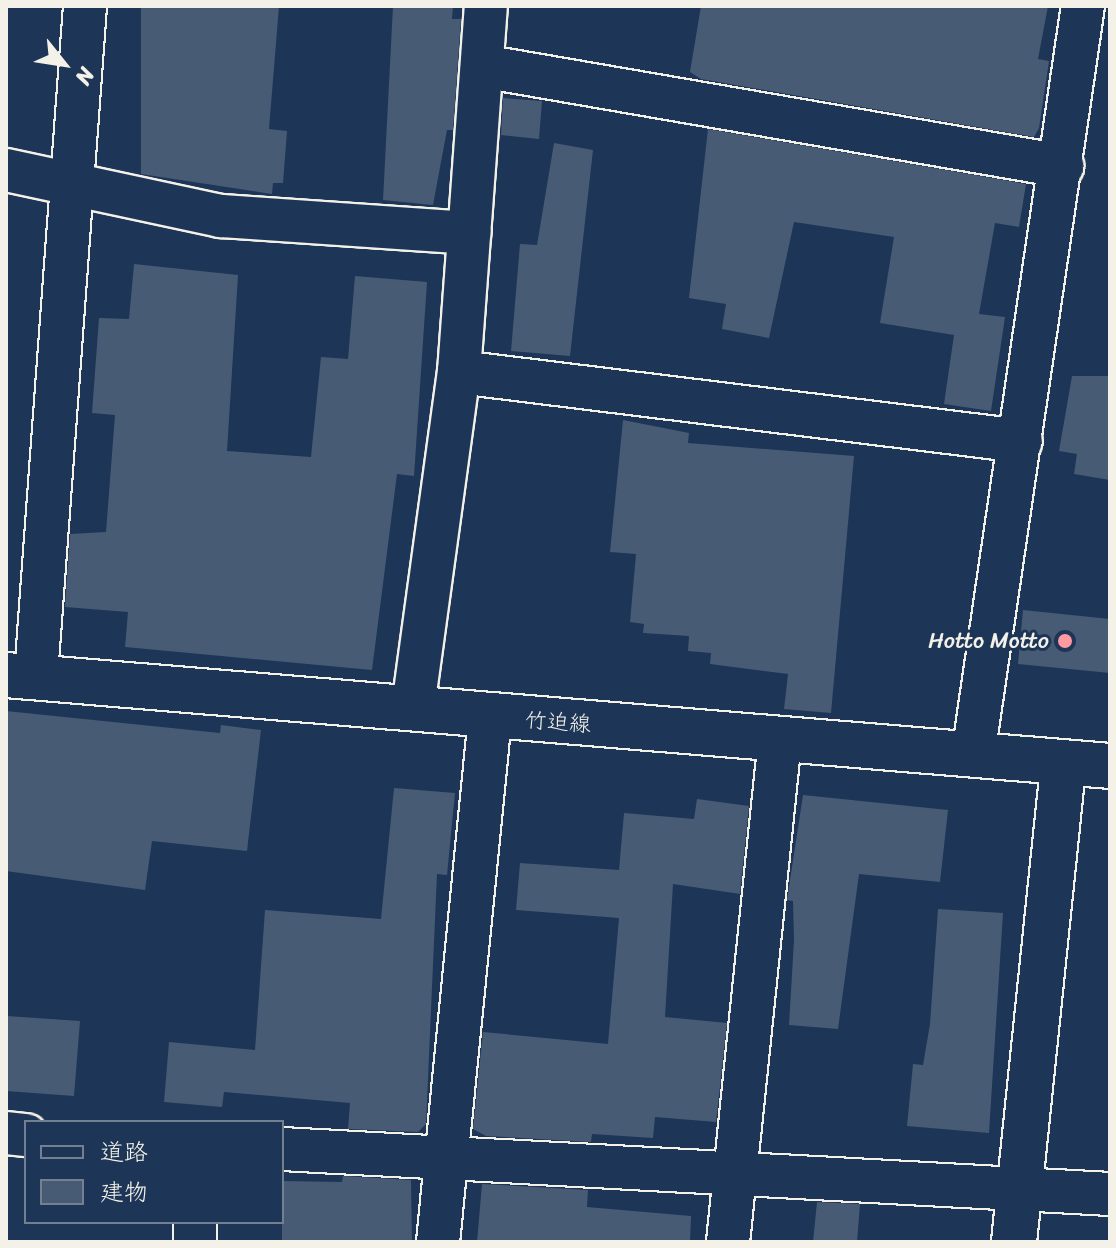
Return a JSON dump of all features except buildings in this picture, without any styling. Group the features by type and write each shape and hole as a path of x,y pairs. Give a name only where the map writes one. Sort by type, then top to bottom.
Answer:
{"street":[{"path":"21,675 71,185 85,6"},
{"path":"413,707 459,372 486,6"},
{"path":"973,755 1062,166 1083,6"},
{"path":"482,66 1062,166"},
{"path":"6,170 221,216 469,233"},
{"path":"459,372 1021,441"},
{"name":"竹迫線","path":"21,675 413,707 490,717 1110,766"},
{"path":"438,1242 490,717"},
{"path":"728,1242 780,739"},
{"path":"1014,1242 1063,764"},
{"path":"284,1149 1110,1194"}],"place":[{"name":"Hotto Motto","path":"1065,641"}]}
